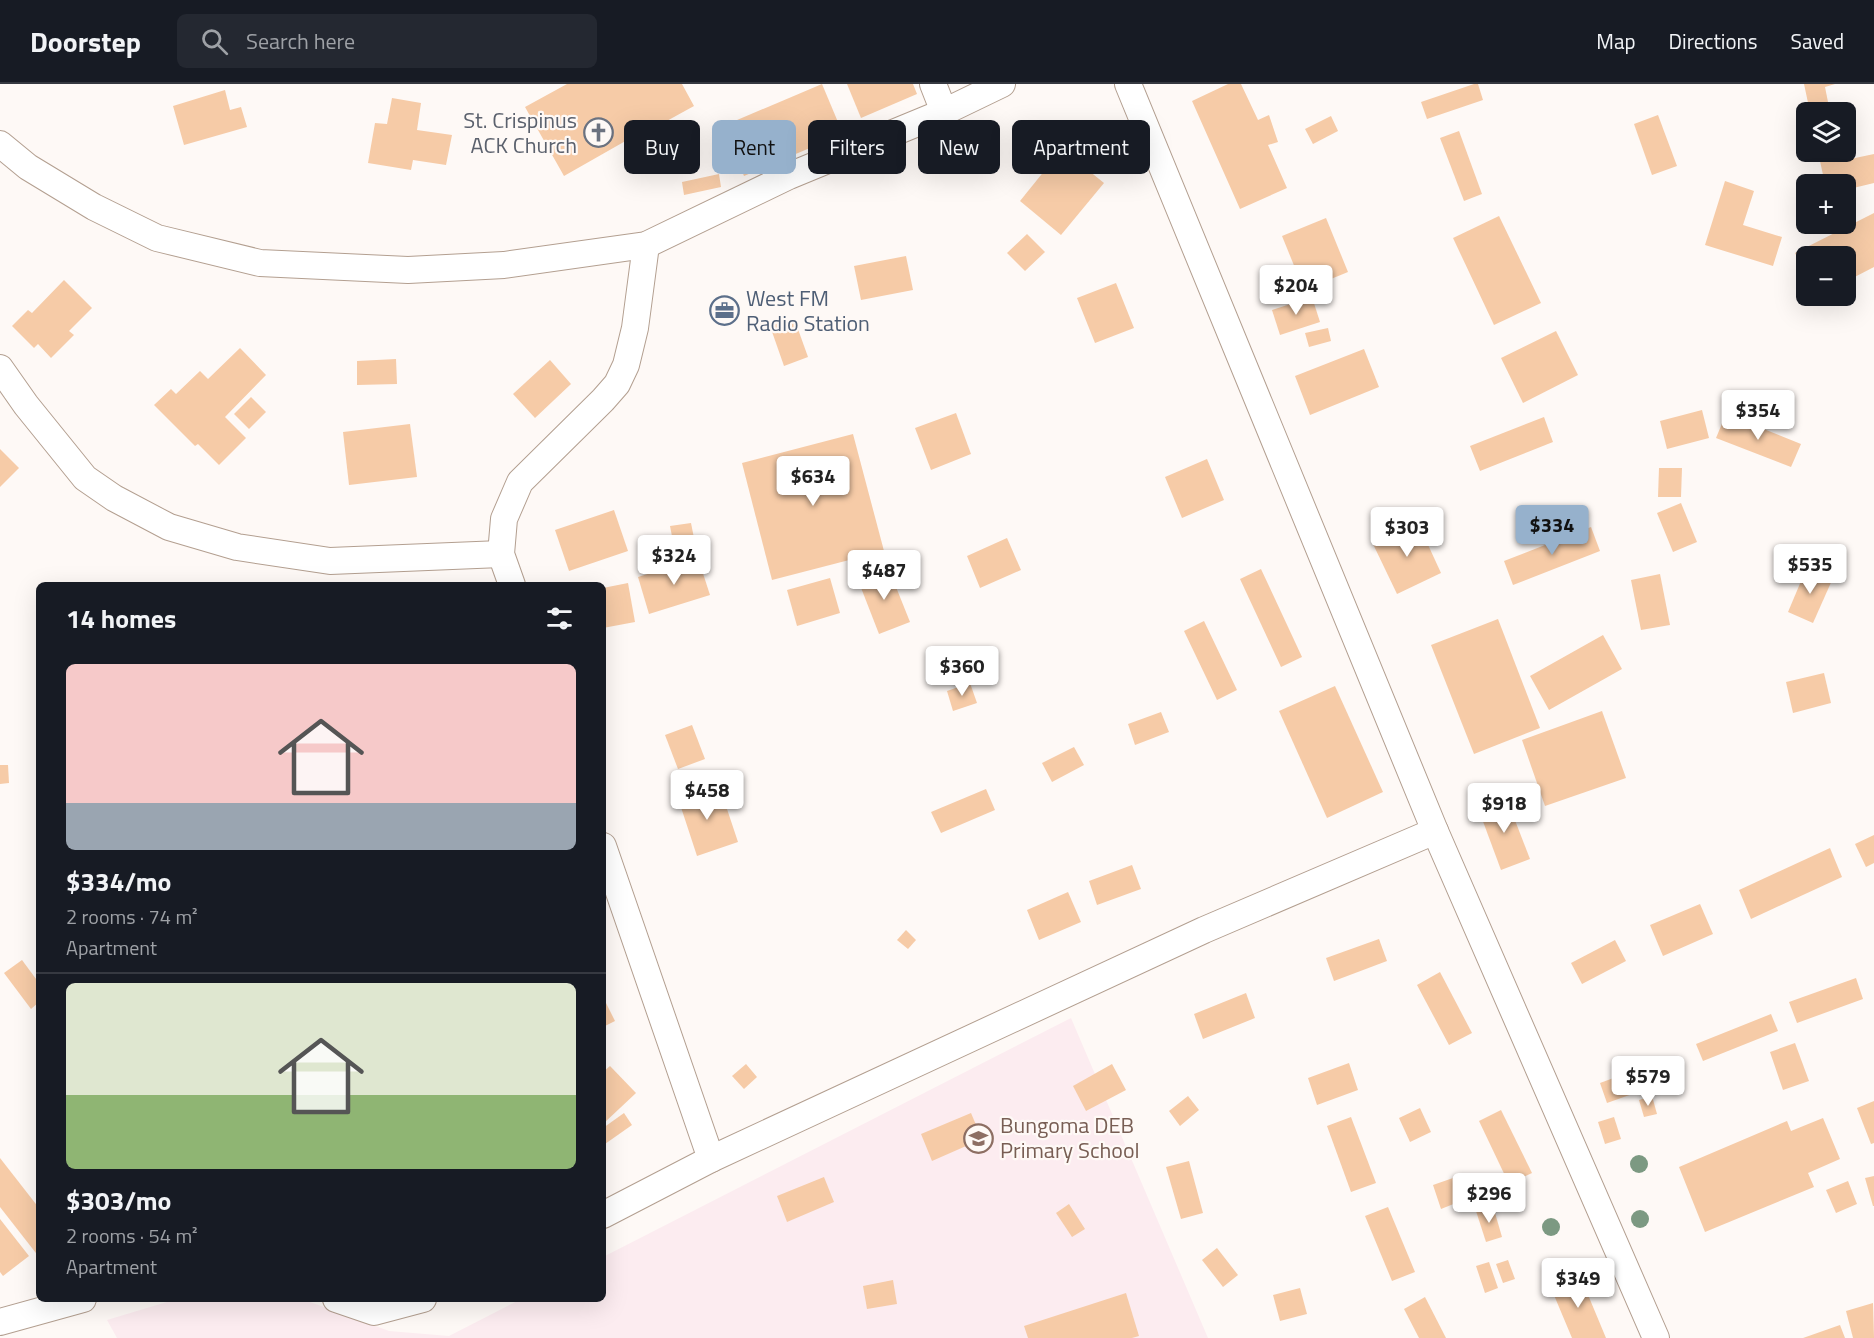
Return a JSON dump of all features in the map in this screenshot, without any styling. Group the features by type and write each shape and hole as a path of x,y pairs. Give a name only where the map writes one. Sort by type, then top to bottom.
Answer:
{"street":[{"path":"933,84 944,112"},
{"path":"0,144 28,167 94,207 157,238 260,263 408,270 504,265 646,245 789,176 944,112 1002,84"},
{"path":"1128,84 1435,831 1656,1338"},
{"path":"511,582 501,554 504,519 520,482 617,384 626,365 635,328 646,245"},
{"path":"0,368 26,405 85,478 114,498 169,527 237,547 330,561 501,554"},
{"path":"606,1213 711,1159 1204,930 1435,831"},
{"path":"606,855 711,1159"},
{"path":"0,1322 71,1302"},
{"path":"345,1302 374,1312 412,1302"}],"shaded area":[{"name":"Bungoma DEB Primary School","path":"1071,1018 1208,1338 117,1338 107,1320 167,1302 310,1302 389,1331 449,1336 515,1302 606,1302 606,1255"}],"building":[{"name":"St. Crispinus ACK Church","path":"567,84 682,84 694,106 669,120 624,120 624,142 564,176 525,107"},
{"path":"822,84 837,120 808,120 808,149 796,154 796,120 737,120"},
{"path":"847,84 913,84 917,94 861,118"},
{"path":"1228,84 1241,84 1258,120 1269,115 1278,142 1268,145 1287,188 1240,209 1192,101"},
{"path":"1478,84 1483,100 1427,119 1421,102"},
{"path":"1804,84 1835,84 1825,87 1828,102 1808,102"},
{"path":"225,90 230,110 241,107 247,127 184,145 173,106"},
{"path":"392,98 421,103 417,130 452,135 446,165 413,160 411,170 368,163 375,123 387,124"},
{"path":"1658,115 1677,166 1652,175 1634,124"},
{"path":"1331,116 1338,131 1313,144 1305,129"},
{"path":"1459,131 1482,194 1464,201 1440,138"},
{"path":"1874,154 1874,183 1856,187 1856,174 1823,174 1820,162 1856,162 1856,158"},
{"path":"719,174 721,187 684,195 682,182"},
{"path":"1042,174 1093,174 1104,183 1061,235 1020,201"},
{"path":"1725,181 1754,191 1743,225 1782,237 1773,266 1705,245"},
{"path":"1874,213 1874,267 1856,276 1856,246 1809,246 1833,234 1856,234 1856,222"},
{"path":"1499,216 1541,303 1494,325 1453,238"},
{"path":"1326,218 1348,272 1304,290 1282,236"},
{"path":"1027,234 1045,252 1025,271 1007,253"},
{"path":"906,256 913,290 861,300 854,266"},
{"path":"64,280 92,308 69,331 74,335 51,358 38,344 34,348 12,326 28,310 32,313"},
{"path":"1116,283 1134,328 1095,343 1077,298"},
{"path":"1312,297 1320,322 1280,335 1272,310"},
{"path":"794,318 808,357 784,366 770,326"},
{"path":"1328,328 1331,341 1309,347 1305,333"},
{"path":"1556,331 1578,375 1523,403 1501,358"},
{"path":"240,348 266,375 225,417 246,438 219,465 198,444 195,446 154,405 171,389 176,394 200,371 208,379"},
{"path":"1364,349 1379,387 1310,415 1295,376"},
{"path":"396,359 397,384 357,385 357,361"},
{"path":"550,360 571,384 535,418 513,394"},
{"path":"251,397 266,412 249,429 234,414"},
{"path":"1702,410 1709,438 1667,449 1660,421"},
{"path":"956,413 971,454 931,470 915,428"},
{"path":"1726,414 1801,444 1791,467 1716,438"},
{"path":"1544,417 1553,442 1480,471 1470,446"},
{"path":"410,424 417,477 349,485 343,432"},
{"path":"853,434 884,551 772,580 742,463"},
{"path":"0,449 19,468 0,487"},
{"path":"1207,459 1224,500 1182,518 1165,477"},
{"path":"1659,468 1682,468 1681,497 1658,497"},
{"path":"1681,503 1697,542 1673,552 1657,513"},
{"path":"614,510 628,551 569,571 555,530"},
{"path":"691,523 697,553 676,557 670,526"},
{"path":"1418,523 1441,573 1397,594 1373,544"},
{"path":"1591,527 1600,551 1513,585 1504,561"},
{"path":"1007,538 1021,570 980,588 967,556"},
{"path":"698,558 710,595 649,614 638,577"},
{"path":"888,567 910,622 879,634 858,580"},
{"path":"1807,567 1833,578 1813,623 1788,612"},
{"path":"1261,569 1302,657 1281,667 1240,579"},
{"path":"1660,574 1670,625 1641,630 1631,580"},
{"path":"830,578 840,613 797,626 787,590"},
{"path":"628,583 635,622 606,627 606,587"},
{"path":"1498,619 1540,728 1474,754 1431,645"},
{"path":"1204,621 1237,690 1217,700 1184,631"},
{"path":"1603,635 1622,669 1549,710 1530,676"},
{"path":"1824,673 1831,703 1793,713 1786,682"},
{"path":"970,683 977,703 953,711 947,691"},
{"path":"1335,686 1383,792 1327,818 1279,711"},
{"path":"1602,711 1626,778 1545,806 1522,740"},
{"path":"1161,712 1169,732 1135,745 1128,724"},
{"path":"692,725 705,759 678,769 665,735"},
{"path":"1074,747 1084,765 1052,782 1042,763"},
{"path":"0,765 8,765 9,783 0,784"},
{"path":"684,783 690,802 721,791 738,842 697,856 674,786"},
{"path":"986,789 995,810 941,833 931,812"},
{"path":"1506,797 1530,859 1501,870 1478,808"},
{"path":"1874,835 1874,863 1866,867 1855,844"},
{"path":"1830,848 1842,877 1751,919 1739,890"},
{"path":"1132,865 1141,889 1097,905 1089,881"},
{"path":"1068,892 1081,922 1039,940 1027,910"},
{"path":"1700,904 1713,934 1663,956 1650,925"},
{"path":"906,930 916,940 908,949 897,940"},
{"path":"1379,939 1387,961 1334,981 1326,958"},
{"path":"1615,940 1626,961 1582,984 1571,963"},
{"path":"22,960 36,979 36,1005 31,1009 4,973"},
{"path":"1440,972 1472,1033 1449,1045 1417,985"},
{"path":"1856,978 1863,999 1797,1023 1789,1002"},
{"path":"1246,993 1255,1018 1203,1039 1194,1014"},
{"path":"606,1003 615,1021 606,1026"},
{"path":"1771,1014 1778,1031 1703,1061 1696,1044"},
{"path":"1795,1043 1809,1081 1783,1090 1770,1052"},
{"path":"1673,1056 1680,1077 1607,1103 1600,1083"},
{"path":"1349,1063 1358,1090 1317,1105 1308,1078"},
{"path":"746,1064 757,1077 744,1089 732,1076"},
{"path":"1112,1064 1126,1090 1086,1111 1073,1086"},
{"path":"610,1066 636,1093 606,1121 606,1069"},
{"path":"1188,1096 1199,1110 1180,1126 1169,1111"},
{"path":"1652,1096 1657,1114 1644,1117 1639,1100"},
{"path":"1874,1101 1874,1143 1871,1144 1857,1108"},
{"path":"1420,1108 1431,1132 1410,1142 1399,1118"},
{"path":"1501,1110 1532,1173 1509,1184 1479,1121"},
{"path":"624,1113 632,1125 606,1143 606,1126"},
{"path":"971,1113 982,1139 932,1161 921,1134"},
{"path":"1351,1117 1376,1183 1351,1192 1327,1126"},
{"path":"1614,1117 1621,1139 1605,1144 1598,1122"},
{"path":"1823,1118 1840,1159 1808,1173 1814,1187 1705,1232 1679,1167 1787,1121 1791,1131"},
{"path":"0,1158 36,1204 36,1253 0,1207"},
{"path":"1189,1161 1203,1213 1181,1219 1166,1167"},
{"path":"1874,1176 1874,1206 1873,1206 1865,1178"},
{"path":"824,1177 834,1202 787,1222 777,1196"},
{"path":"1453,1178 1461,1201 1441,1209 1433,1185"},
{"path":"1848,1181 1857,1204 1836,1213 1826,1190"},
{"path":"1069,1204 1085,1229 1072,1237 1056,1213"},
{"path":"1493,1206 1502,1237 1486,1242 1476,1211"},
{"path":"1388,1207 1415,1272 1392,1281 1365,1216"},
{"path":"0,1219 29,1256 3,1276 0,1272"},
{"path":"1217,1248 1238,1275 1223,1287 1202,1260"},
{"path":"1508,1260 1515,1279 1503,1283 1496,1264"},
{"path":"1489,1262 1498,1288 1485,1293 1476,1266"},
{"path":"1581,1275 1606,1338 1572,1338 1551,1288"},
{"path":"893,1280 897,1304 867,1309 863,1286"},
{"path":"1300,1288 1307,1314 1280,1321 1273,1295"},
{"path":"1126,1293 1139,1336 1132,1338 1028,1338 1024,1326"},
{"path":"1425,1297 1446,1338 1419,1338 1404,1309"},
{"path":"1873,1303 1874,1338 1853,1338 1846,1311"},
{"path":"1840,1325 1845,1338 1803,1338"}],"place":[{"name":"St. Crispinus ACK Church","path":"598,133"},
{"name":"West FM Radio Station","path":"725,311"},
{"name":"Bungoma DEB Primary School","path":"979,1138"}]}
